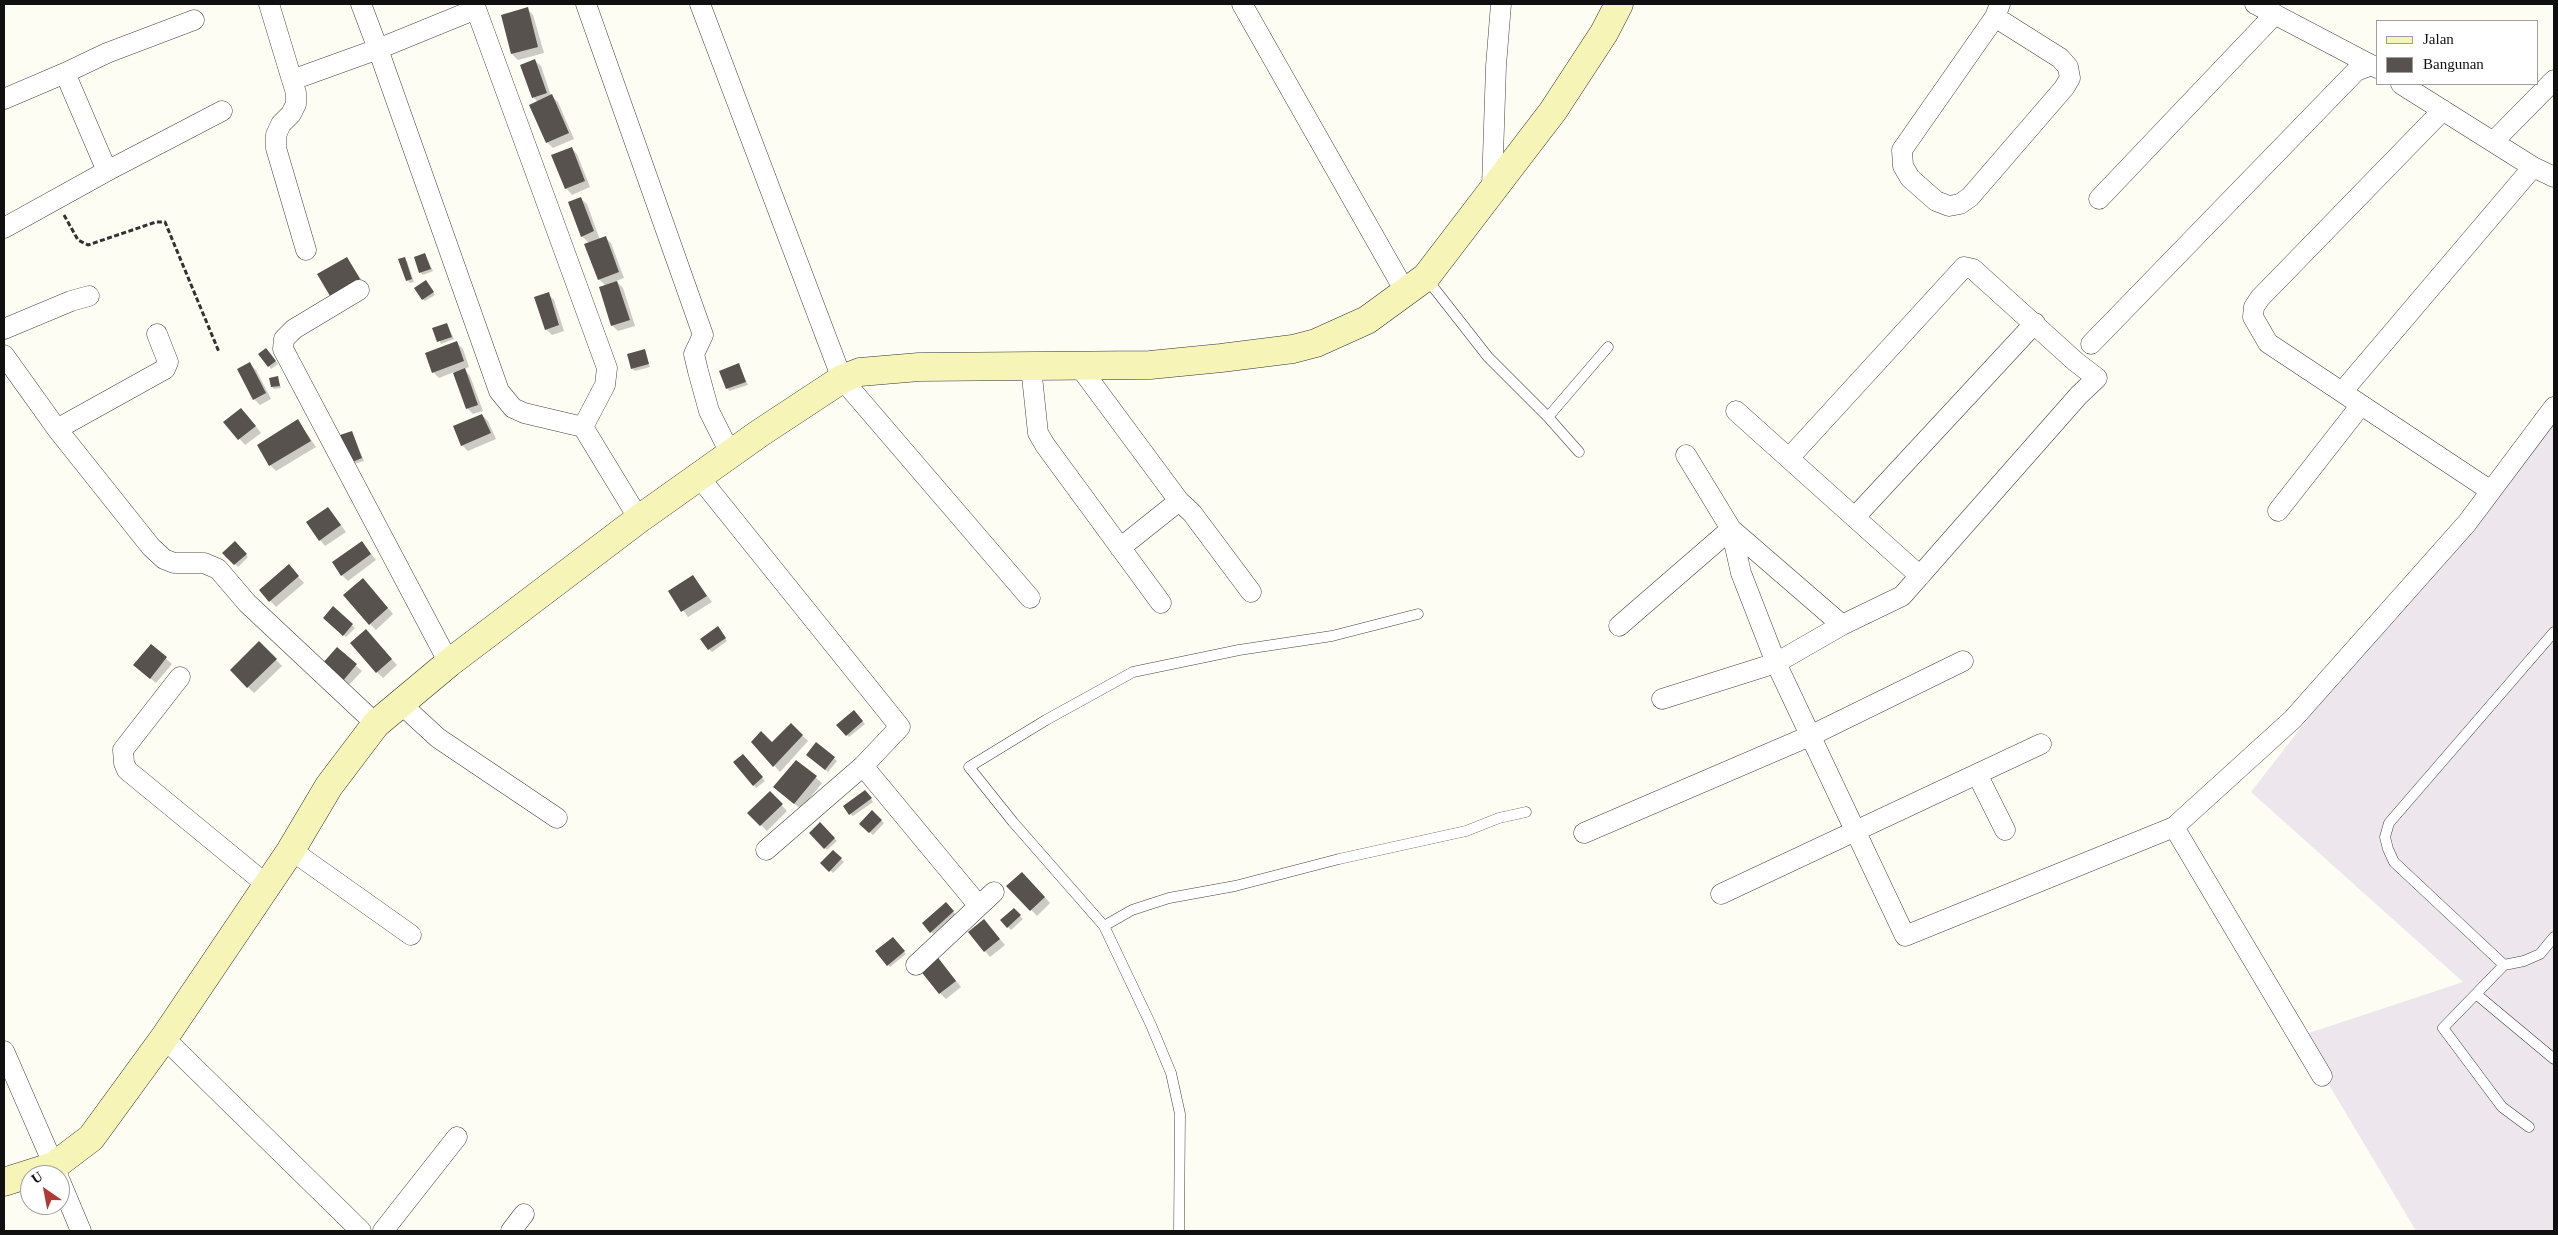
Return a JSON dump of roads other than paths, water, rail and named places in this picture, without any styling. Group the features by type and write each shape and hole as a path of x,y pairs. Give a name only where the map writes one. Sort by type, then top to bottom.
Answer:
{"street":[{"path":"269,4 296,93 296,104 291,114 281,124 276,135 276,148 306,250"},
{"path":"361,4 499,391 513,408 524,413 582,427 638,519"},
{"path":"586,4 703,336 694,354 709,411 730,453"},
{"path":"700,4 842,379 1030,598"},
{"path":"1242,4 1416,285"},
{"path":"1492,188 1496,66 1501,4"},
{"path":"66,1165 91,1138 164,1038 291,850 329,786 376,724 449,663 638,519 730,453 842,379 860,372 919,367 1150,365 1293,348 1316,343 1359,324 1416,285 1466,226 1492,188 1553,111 1604,33 1619,4"},
{"path":"2254,4 2375,67"},
{"path":"292,80 378,49 475,6 607,368 605,385 582,427"},
{"path":"1998,10 2060,58 2068,68 2070,78 2064,88 1970,197 1960,204 1949,206 1936,202 1910,178 1902,166 1902,150 1998,10"},
{"path":"2099,199 2275,14"},
{"path":"4,99 107,53 194,20"},
{"path":"2091,344 2356,71 2375,67"},
{"path":"65,73 107,171"},
{"path":"2493,142 2554,80"},
{"path":"2403,85 2533,167 2554,177"},
{"path":"4,228 222,110"},
{"path":"2443,110 2260,298 2254,307 2253,317 2268,343 2491,491"},
{"path":"2342,392 2533,167"},
{"path":"1662,699 1776,663 1842,626 1902,596 2079,395 2097,378 2076,362 1973,269 1964,267 1789,458"},
{"path":"359,290 294,330 284,339 283,349 449,663"},
{"path":"4,329 70,301 89,296"},
{"path":"1854,517 2035,323"},
{"path":"57,429 165,369 168,362 157,334"},
{"path":"4,355 57,429 151,547 164,559 174,563 204,563 218,569 247,603 376,724"},
{"path":"1079,366 1179,501 1192,513 1251,592"},
{"path":"1031,367 1038,433 1161,603"},
{"path":"2278,511 2361,405"},
{"path":"1731,529 1741,573 1776,663 1812,735 1905,936 2174,827 2293,719 2467,523 2554,407"},
{"path":"1736,411 1920,576"},
{"path":"1686,455 1731,529 1842,626"},
{"path":"699,477 900,727 864,766 766,850"},
{"path":"1120,548 1179,501"},
{"path":"1619,626 1731,529"},
{"path":"1584,834 1812,735 1963,661"},
{"path":"180,677 124,750 124,763 127,770 267,885"},
{"path":"400,703 438,738 557,818"},
{"path":"1721,894 2041,744"},
{"path":"864,766 979,906"},
{"path":"1977,774 2005,830"},
{"path":"2174,827 2322,1076"},
{"path":"291,850 411,935"},
{"path":"916,964 994,892"},
{"path":"164,1038 361,1231"},
{"path":"4,1051 53,1165"},
{"path":"383,1231 457,1137"},
{"path":"4,1182 20,1180"},
{"path":"70,1205 81,1231"},
{"path":"511,1231 524,1214"}],"lane":[{"path":"1416,285 1548,417 1579,452"},
{"path":"1548,417 1608,347"},
{"path":"1179,1231 1180,1114 1171,1073 1151,1025 1104,926 1013,822 969,767 1046,720 1133,672 1239,650 1332,636 1418,614"},
{"path":"2504,965 2394,862 2385,837 2389,823 2554,632"},
{"path":"1104,926 1132,910 1169,898 1235,886 1339,859 1466,831 1499,818 1526,812"},
{"path":"2529,1128 2502,1107 2442,1028 2504,965 2524,961 2540,954 2554,937"},
{"path":"2476,994 2554,1059"}]}
